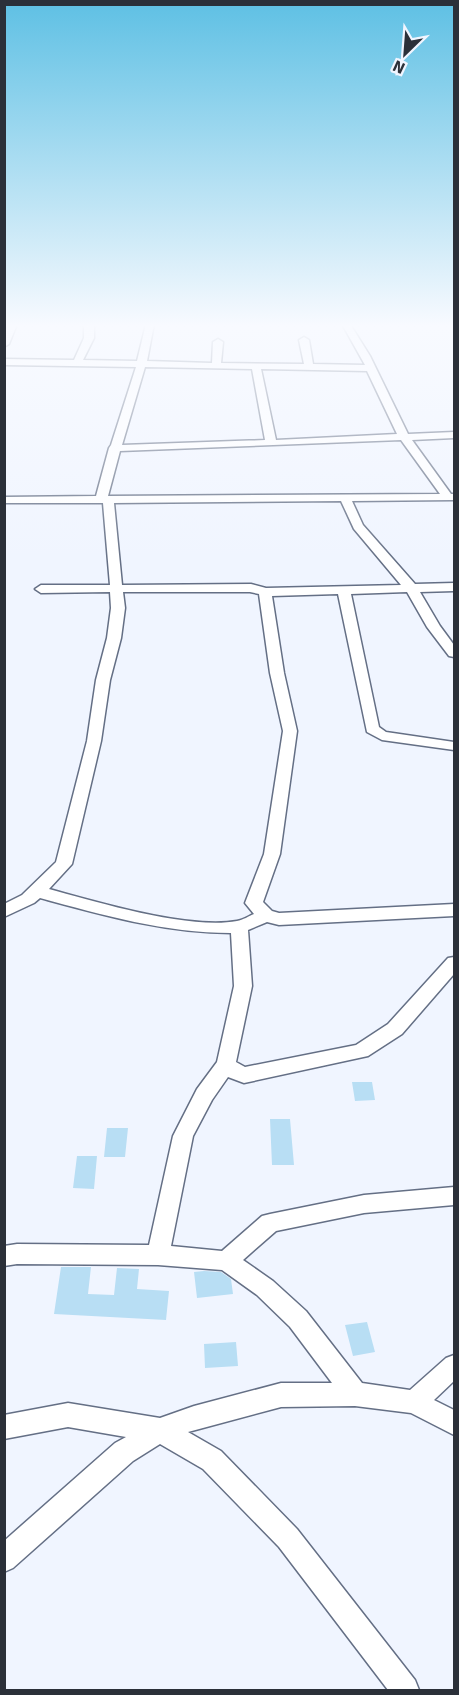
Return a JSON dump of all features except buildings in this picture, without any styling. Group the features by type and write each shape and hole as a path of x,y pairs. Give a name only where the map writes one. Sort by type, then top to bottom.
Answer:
{"street":[{"path":"4,911 28,899 64,864 91,753 103,680 114,638 117,589 104,500 114,448 129,403"},
{"path":"263,403 271,443"},
{"path":"388,403 404,437 451,497"},
{"path":"114,448 454,435"},
{"path":"4,500 451,497"},
{"path":"345,498 358,526 412,589 434,627 454,653"},
{"path":"41,589 251,588 265,592 454,587"},
{"path":"344,591 372,729 382,736 454,746"},
{"path":"265,592 277,673 290,731 272,854 255,903 266,916"},
{"path":"37,891 112,912 194,927 239,927 266,916 279,919 454,910"},
{"path":"158,1256 183,1136 204,1095 226,1064 243,986 239,927"},
{"path":"226,1064 231,1070 244,1075 361,1051 395,1029 438,984 454,963"},
{"path":"226,1261 270,1223 364,1204 454,1196"},
{"path":"4,1256 17,1254 158,1256 226,1261 265,1288 298,1319 355,1394"},
{"path":"414,1402 454,1366"},
{"path":"4,1559 124,1452 160,1430 194,1418 281,1395 355,1394 414,1402 454,1423"},
{"path":"4,1427 69,1415 160,1430 212,1460 288,1538 405,1690"}]}
